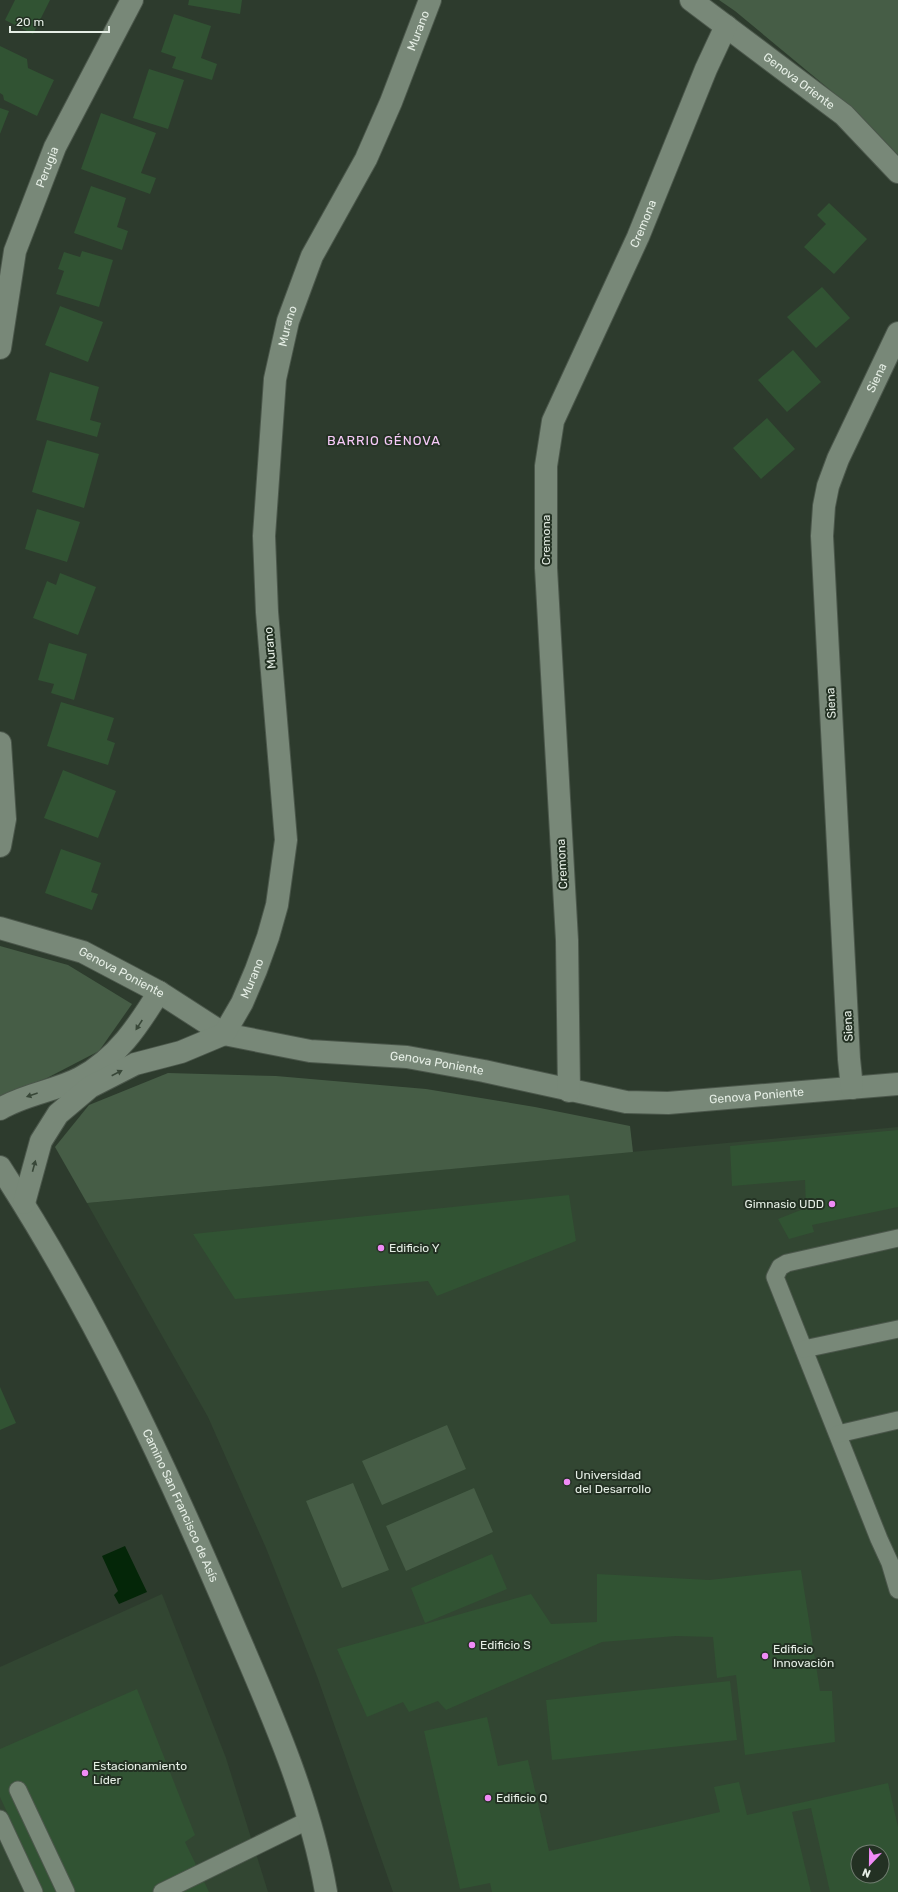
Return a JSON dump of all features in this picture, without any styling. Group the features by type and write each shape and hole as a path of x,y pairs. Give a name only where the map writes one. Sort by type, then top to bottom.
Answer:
{"street":[{"name":"Perugia","path":"0,348 15,251 18,243 55,147 132,0"},
{"name":"Murano","path":"224,1034 242,1003 268,937 277,905 286,840 267,612 264,536 275,379 288,321 312,256 366,159 394,95 430,0"},
{"name":"Genova Oriente","path":"691,0 844,115 898,172"},
{"name":"Cremona","path":"569,1091 567,940 546,568 546,466 553,421 638,237 706,69 726,26"},
{"name":"Siena","path":"852,1088 849,1059 822,536 824,506 828,486 838,459 898,332"},
{"path":"0,743 5,818 0,846"},
{"name":"Genova Poniente","path":"0,928 83,952 159,992 224,1034 310,1051 407,1057 484,1071 569,1091 626,1102 668,1103 898,1084"},
{"path":"0,1109 12,1102 79,1078 110,1057 136,1030 159,992"},
{"path":"24,1203 41,1141 58,1114 90,1087 135,1064 181,1052 224,1034"},
{"name":"Camino San Francisco de Asís","path":"0,1167 24,1203 103,1342 195,1534 276,1724 309,1820 321,1863 326,1892"},
{"name":"Camino San Francisco de Asís","path":"321,1863 336,1892"}],"lane":[{"path":"898,1238 801,1260 780,1267 775,1277 879,1539 890,1563 898,1590"},
{"path":"804,1349 898,1329"},
{"path":"838,1434 898,1420"},
{"path":"18,1790 66,1892"},
{"path":"0,1819 34,1892"},
{"path":"162,1892 309,1820"}],"shaded area":[{"path":"719,0 898,0 898,155 858,113 735,11"},
{"path":"0,946 68,965 132,1004 99,1051 47,1078 0,1096"},
{"path":"168,1073 276,1076 426,1089 535,1107 630,1126 633,1152 87,1203 55,1147 89,1105"},
{"name":"Universidad del Desarrollo","path":"898,1127 898,1892 393,1892 317,1676 266,1548 208,1417 87,1203"},
{"path":"447,1425 466,1469 382,1505 362,1461"},
{"path":"353,1483 389,1570 342,1588 306,1501"},
{"path":"474,1488 493,1532 406,1571 386,1526"},
{"path":"125,1546 147,1592 119,1604 114,1595 118,1591 102,1556"},
{"path":"162,1594 226,1758 268,1892 0,1892 0,1667"}],"building":[{"path":"15,0 50,0 33,34 5,20"},
{"path":"189,0 242,0 240,14 188,5"},
{"path":"174,14 211,26 201,58 217,64 212,80 172,68 176,57 161,52"},
{"path":"0,46 27,59 28,68 54,80 37,116 4,100 3,95 0,93"},
{"path":"149,69 184,80 168,129 133,118"},
{"path":"0,108 9,111 0,134"},
{"path":"101,113 156,133 141,173 156,178 150,194 81,169"},
{"path":"91,186 126,198 117,227 128,231 122,250 74,233"},
{"path":"829,203 867,239 834,274 804,247 826,224 817,215"},
{"path":"82,251 113,260 99,307 56,294 64,271 58,269 64,252 80,257"},
{"path":"822,287 850,318 816,348 787,317"},
{"path":"60,306 103,322 88,362 45,345"},
{"path":"793,350 821,382 787,412 758,380"},
{"path":"50,372 99,387 90,420 101,423 97,437 36,420"},
{"path":"767,418 795,449 761,479 733,448"},
{"path":"47,440 99,454 84,508 32,492"},
{"path":"37,509 80,522 67,562 25,549"},
{"path":"60,573 96,587 78,635 33,618 47,581 56,585"},
{"path":"49,643 87,654 74,700 51,693 54,684 38,680"},
{"path":"61,702 114,718 107,740 115,743 108,765 47,746"},
{"path":"63,770 116,791 98,838 44,818"},
{"path":"61,849 101,863 91,892 98,894 92,910 45,893"},
{"path":"898,1130 898,1207 812,1225 814,1232 789,1239 778,1219 806,1208 805,1180 732,1186 730,1146"},
{"name":"Edificio Y","path":"569,1195 576,1241 437,1296 428,1281 235,1299 193,1234"},
{"path":"0,1387 16,1423 0,1430"},
{"path":"492,1554 507,1589 425,1623 411,1588"},
{"path":"801,1570 820,1691 832,1691 835,1742 745,1755 736,1675 717,1678 713,1637 676,1636 602,1642 446,1710 438,1701 409,1712 403,1702 367,1717 337,1649 531,1594 551,1624 597,1622 597,1574 709,1580"},
{"path":"730,1681 737,1740 552,1760 546,1700"},
{"name":"Estacionamiento Líder","path":"137,1689 195,1835 185,1842 209,1892 44,1892 0,1797 0,1749"},
{"name":"Edificio Q","path":"487,1717 498,1766 528,1760 549,1851 720,1812 714,1787 739,1782 747,1815 888,1783 898,1827 898,1892 830,1892 811,1808 792,1812 811,1892 492,1892 490,1883 460,1889 424,1731"}],"place":[{"name":"Gimnasio UDD","path":"832,1204"},
{"name":"Edificio Y","path":"381,1248"},
{"name":"Universidad del Desarrollo","path":"567,1482"},
{"name":"Edificio S","path":"472,1645"},
{"name":"Edificio Innovación","path":"765,1656"},
{"name":"Estacionamiento Líder","path":"85,1773"},
{"name":"Edificio Q","path":"488,1798"}],"district":[{"name":"BARRIO GÉNOVA","path":"384,440"}]}
